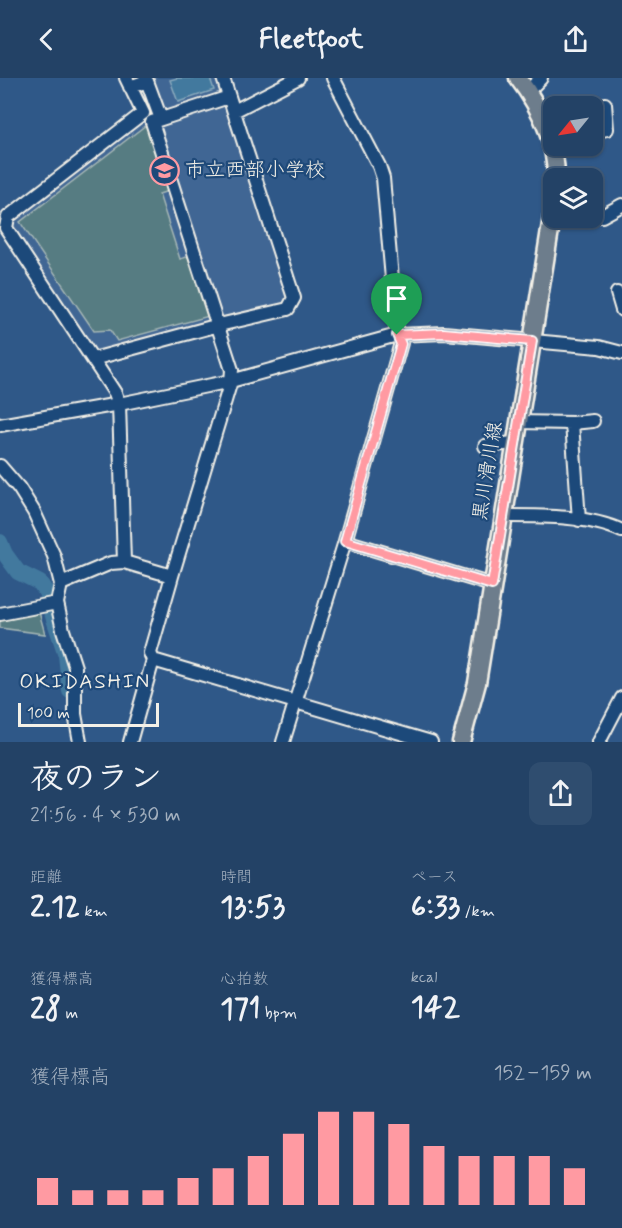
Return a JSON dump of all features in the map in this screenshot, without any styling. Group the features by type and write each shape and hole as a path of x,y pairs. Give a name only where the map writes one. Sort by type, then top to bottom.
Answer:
{"main road":[{"path":"523,85 543,122"},
{"name":"黒川滑川線","path":"461,742 477,683 502,516 550,228"}],"street":[{"path":"93,359 288,309 294,298 223,78"},
{"path":"234,111 298,78"},
{"path":"283,742 345,541 401,344 397,335 379,166 333,78"},
{"path":"523,85 542,78"},
{"path":"124,562 119,404 115,393 6,228 8,218 143,113 128,82 153,80 161,119"},
{"path":"130,742 153,660 150,653 231,381 232,370 152,122 229,97"},
{"path":"603,130 607,129 605,104"},
{"path":"603,215 622,205"},
{"path":"617,293 622,310"},
{"path":"0,425 231,381 397,335 444,333 599,347 622,353"},
{"path":"518,422 593,421"},
{"path":"572,423 579,520"},
{"path":"485,446 514,444"},
{"path":"0,466 19,488 34,512 54,556 61,584 57,603 75,667 75,714 80,742"},
{"path":"502,516 540,516 579,520 612,526 622,531"},
{"path":"345,541 492,585"},
{"path":"61,584 111,563 124,562 172,576"},
{"path":"0,614 57,603"},
{"path":"153,660 431,742"},
{"path":"599,742 622,698"}],"shaded area":[{"name":"市立西部小学校","path":"129,78 220,78 290,298 286,306 95,356 9,224 146,117"},
{"path":"210,78 214,90 178,102 170,80"}],"green space":[{"path":"146,125 168,191 159,194 180,259 190,256 209,316 117,341 110,330 94,331 20,222"},
{"path":"39,612 45,634 0,628 0,619"}],"waterway":[{"path":"0,542 5,554 18,572 40,583 48,595 66,655 70,691"}],"place":[{"name":"市立西部小学校","path":"164,170"}],"district":[{"name":"OKIDASHIN","path":"85,682"}],"route":[{"path":"444,333 532,341 492,585 345,541 401,344 397,335 444,333"}]}
